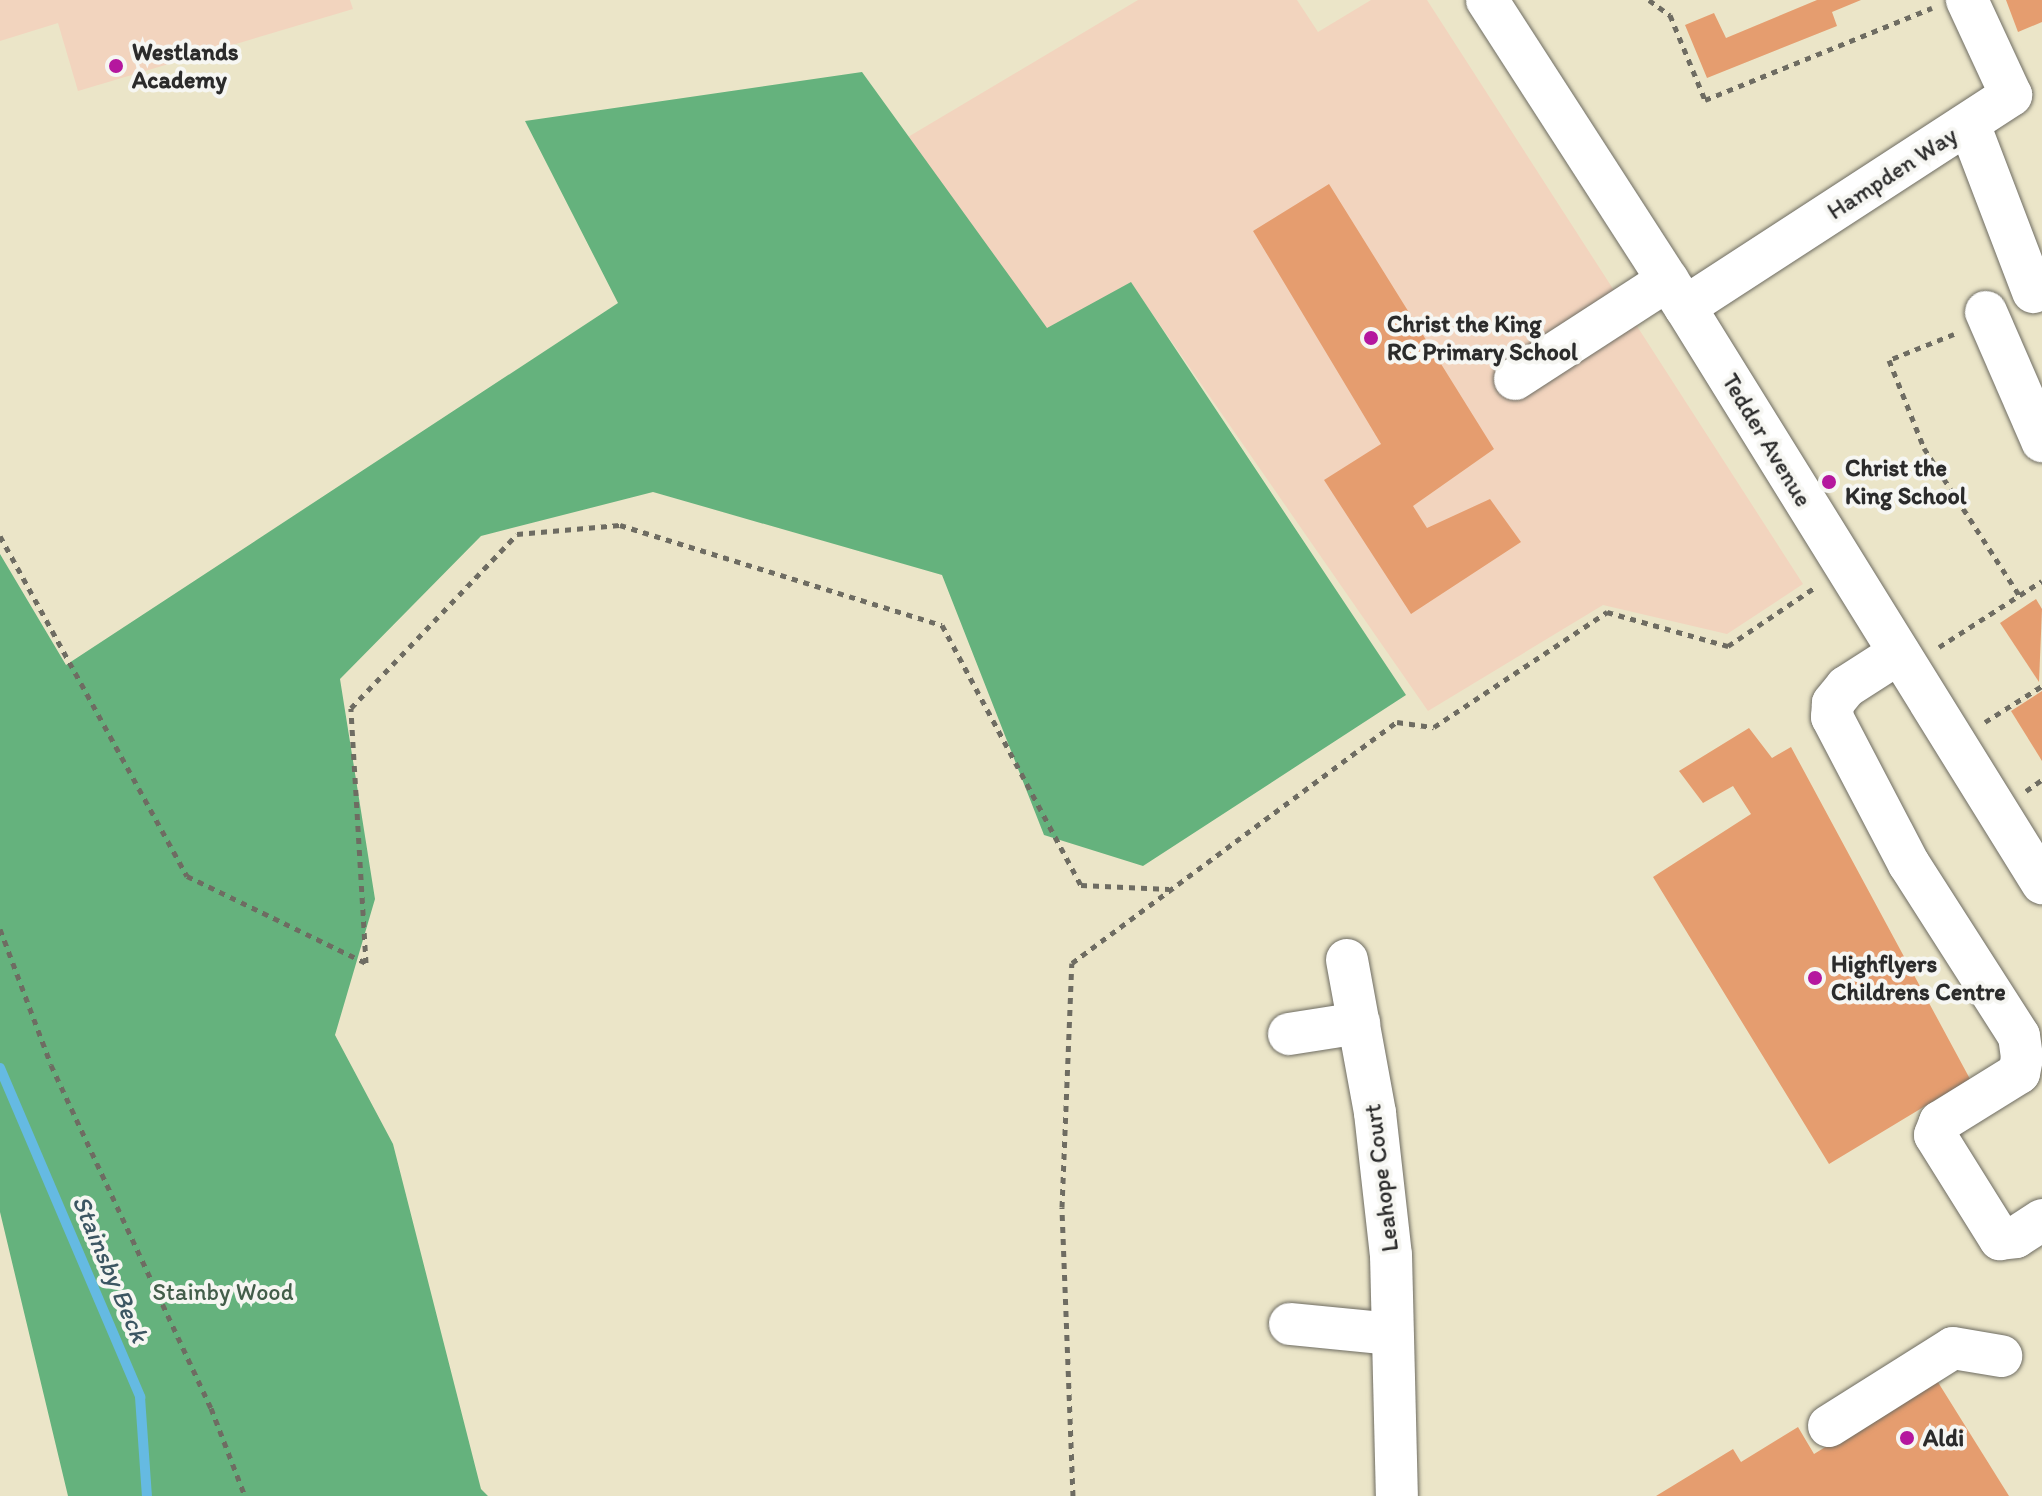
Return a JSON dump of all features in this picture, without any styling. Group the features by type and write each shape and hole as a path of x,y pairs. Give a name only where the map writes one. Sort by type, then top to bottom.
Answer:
{"street":[{"name":"Tedder Avenue","path":"1487,0 1676,294 2042,883"},
{"name":"Hampden Way","path":"1515,379 1676,294 1969,124 2027,86 1952,3"},
{"path":"1969,124 2033,292"},
{"path":"1986,312 2042,441"},
{"path":"1904,660 1846,687 1833,703 1832,717 1909,864 2019,1036 2022,1058 2019,1073 1940,1122 1935,1135 2000,1239 2016,1237 2042,1220"},
{"name":"Leahope Court","path":"1347,960 1359,1023 1391,1255 1397,1496"},
{"path":"1289,1034 1359,1023"},
{"path":"1290,1324 1392,1334"},
{"path":"1829,1426 1953,1348 2001,1356"}],"path":[{"path":"1649,0 1670,15 1705,100 1952,3"},
{"path":"1986,312 1980,323 1889,360 1924,448 2019,595"},
{"path":"0,536 187,876 366,963 351,708 517,534 620,525 942,625 1081,885 1169,889"},
{"path":"1073,1496 1062,1207 1072,963 1397,722 1434,727 1607,612 1728,646 1845,567"},
{"path":"1904,660 2042,581"},
{"path":"1955,742 2042,686"},
{"path":"0,929 51,1065 211,1408 245,1496"}],"shaded area":[{"name":"Westlands Academy","path":"0,0 350,0 353,9 78,91 58,23 0,41"},
{"path":"1138,0 1297,0 1318,32 1371,0 1427,0 1803,584 1727,634 1603,605 1428,711 1131,283 1047,329 908,137"}],"green space":[{"name":"Stainby Wood","path":"862,72 1047,328 1131,282 1406,695 1143,866 1044,835 942,575 653,492 481,536 340,679 375,899 335,1035 393,1144 481,1489 488,1496 68,1496 0,1212 0,554 66,665 618,303 525,121"}],"building":[{"path":"1817,0 1861,0 1832,12 1837,26 1707,78 1685,25 1714,13 1726,38"},
{"path":"2006,0 2042,0 2042,22 2018,32"},
{"name":"Christ the King RC Primary School","path":"1329,184 1494,449 1413,506 1427,528 1490,499 1521,542 1411,614 1324,480 1381,444 1253,231"},
{"path":"2036,599 2042,609 2039,682 2000,623"},
{"path":"2042,691 2042,761 2011,711"},
{"name":"Highflyers Childrens Centre","path":"1749,728 1772,758 1791,747 1970,1079 1829,1164 1653,877 1751,814 1733,786 1703,803 1679,771"},
{"name":"Aldi","path":"1936,1379 2009,1496 1656,1496 1733,1449 1741,1462 1798,1427 1814,1454"}],"waterway":[{"name":"Stainsby Beck","path":"0,1068 140,1397 147,1496"}],"place":[{"name":"Westlands Academy","path":"116,66"},
{"name":"Christ the King RC Primary School","path":"1371,338"},
{"name":"Christ the King School","path":"1829,482"},
{"name":"Highflyers Childrens Centre","path":"1815,978"},
{"name":"Aldi","path":"1907,1438"}]}
